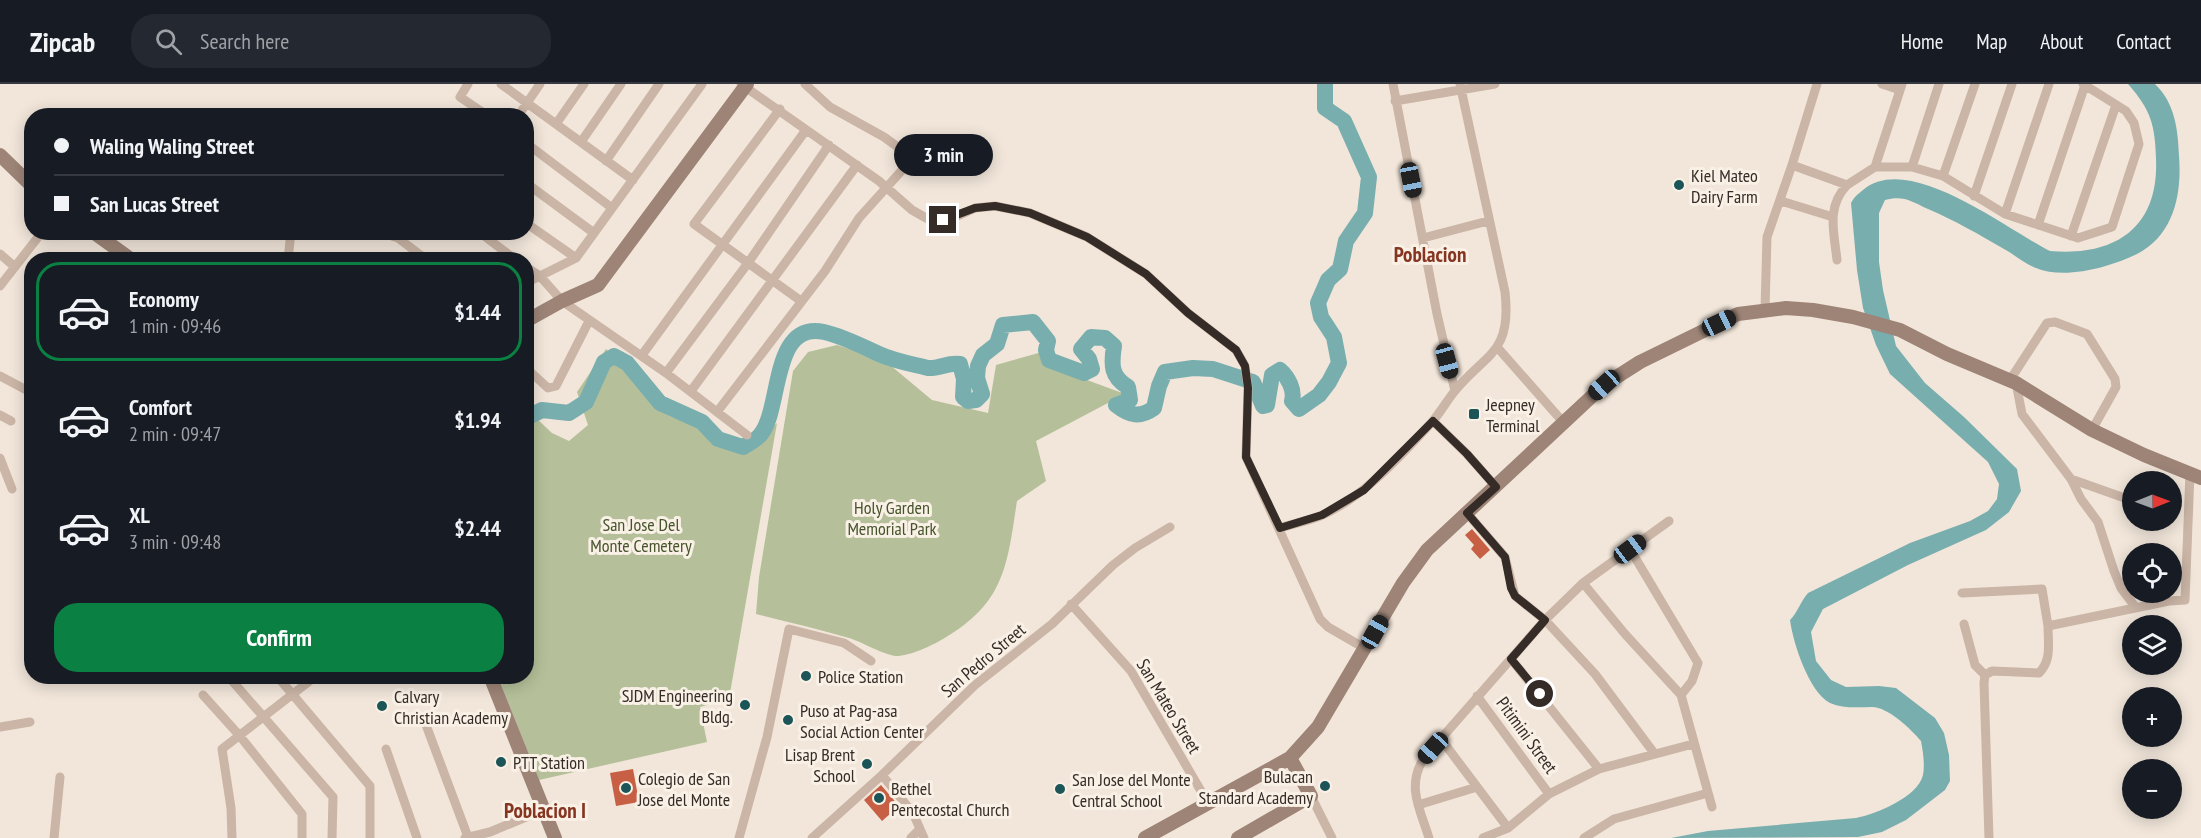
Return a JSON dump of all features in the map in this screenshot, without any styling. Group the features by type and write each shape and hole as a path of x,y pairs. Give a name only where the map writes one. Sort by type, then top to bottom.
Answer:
{"main road":[{"path":"534,317 598,285 745,85"},
{"path":"0,155 24,178"},
{"path":"104,240 121,252"},
{"path":"1145,838 1290,758 1311,737 1416,563 1427,550 1604,385 1640,362 1738,314 1765,309 1814,310 1853,317 1900,330 1947,354 2013,382 2092,430 2195,476"},
{"path":"493,684 555,838"},
{"path":"1238,838 1311,796 1290,758"}],"street":[{"path":"468,84 460,97 476,108"},
{"path":"501,84 633,180"},
{"path":"523,108 540,84"},
{"path":"556,124 584,84"},
{"path":"581,142 621,84"},
{"path":"606,161 659,84"},
{"path":"534,279 576,258 702,84"},
{"path":"1393,84 1455,391"},
{"path":"1395,101 1460,88 1495,84"},
{"path":"1765,309 1767,237 1817,84"},
{"path":"1875,167 1901,87 1882,84"},
{"path":"1912,167 1939,84"},
{"path":"1943,176 1975,84"},
{"path":"1974,195 2012,84"},
{"path":"2005,214 2049,84"},
{"path":"745,85 879,181 926,218 949,220 975,208 995,206 1030,213 1087,237 1146,274 1188,313 1236,350 1245,366 1248,387 1246,457 1320,619 1328,627 1366,648"},
{"path":"717,412 825,271 859,218 913,158 884,137 830,107 808,85"},
{"path":"1837,260 1833,217 1837,195 1847,185 1875,167 1912,167 1943,176 2005,214 2038,225 2071,236 2078,238 2112,227 2139,144 2134,123 2126,111 2084,85 2038,225"},
{"path":"1280,528 1322,515 1364,490 1433,421 1455,391 1490,358 1497,347 1506,323 1507,308 1460,88"},
{"path":"2071,236 2116,105"},
{"path":"780,109 694,224 801,300"},
{"path":"642,356 806,130"},
{"path":"666,373 748,263 829,146"},
{"path":"534,149 612,208"},
{"path":"691,391 857,165"},
{"path":"1792,165 1847,185"},
{"path":"534,189 594,234"},
{"path":"1780,201 1833,217"},
{"path":"1423,238 1488,221"},
{"path":"534,229 576,258"},
{"path":"27,252 36,240"},
{"path":"401,240 416,252"},
{"path":"490,240 505,252"},
{"path":"0,254 15,267"},
{"path":"0,286 24,255"},
{"path":"534,272 562,301 691,391 747,435"},
{"path":"534,375 549,388 556,386 589,321"},
{"path":"2092,430 2116,387 2115,379 2087,333 2055,322 2047,323 2013,382 2022,414 2071,479 2081,499 2098,522 2121,588 2136,608"},
{"path":"1497,347 1563,422"},
{"path":"0,376 24,389"},
{"path":"0,415 11,421"},
{"path":"1433,421 1467,454 1496,487"},
{"path":"0,458 12,489"},
{"path":"2048,626 2185,600 2195,476"},
{"path":"2071,479 2122,497"},
{"path":"1467,513 1505,557 1511,588 1515,596 1545,620 1595,674 1654,753"},
{"path":"1429,838 1414,784 1417,768 1545,620 1583,583 1669,521"},
{"name":"San Pedro Street","path":"812,838 882,775 975,685 1052,624 1113,565 1170,527"},
{"path":"1630,549 1698,663 1692,681 1681,694"},
{"path":"1583,583 1624,634 1681,694 1712,807"},
{"path":"1962,593 2042,589 2048,626 2046,666 2039,673 1992,671 1985,675"},
{"name":"San Mateo Street","path":"1071,604 1131,671 1208,803"},
{"path":"1964,624 1975,665 1985,675"},
{"path":"739,838 766,737 789,628 844,644 871,661"},
{"path":"1511,659 1599,769"},
{"path":"1985,675 1989,838"},
{"path":"235,684 333,797 332,838"},
{"path":"284,684 370,786 370,838"},
{"path":"232,838 231,808 222,749 306,684"},
{"path":"204,695 302,814 302,838"},
{"name":"Pitimini Street","path":"1477,696 1550,794"},
{"path":"423,717 466,837 491,835 543,810"},
{"path":"0,727 30,722"},
{"path":"1441,739 1508,828"},
{"path":"1483,838 1508,828 1550,794 1599,769 1693,744"},
{"path":"386,749 417,838"},
{"path":"882,775 913,813 922,834 911,838"},
{"path":"54,838 60,777"},
{"path":"1418,805 1477,787"},
{"path":"1584,838 1614,819 1708,793"},
{"path":"1311,796 1328,837"}],"green space":[{"name":"Holy Garden Memorial Park","path":"837,345 884,360 932,400 988,413 996,365 1042,352 1049,366 1125,394 1036,441 1046,481 1017,501 1006,564 991,597 964,625 933,645 908,654 891,655 849,638 756,614 759,577 793,371 808,352"},
{"name":"San Jose Del Monte Cemetery","path":"606,349 632,374 659,410 680,419 694,420 711,443 744,452 777,423 729,699 700,707 707,742 539,780 501,684 534,684 534,419 536,418 552,433 569,441 588,425 577,392"}],"water":[{"path":"2128,84 2155,84 2162,91 2174,117 2179,146 2179,185 2173,212 2160,236 2137,254 2101,267 2060,273 2032,266 1967,228 1907,200 1897,198 1885,200 1879,213 1879,262 1896,346 1925,383 2017,469 2021,491 2009,512 1986,530 1908,565 1823,609 1811,632 1816,661 1831,680 1846,687 1896,688 1935,718 1944,733 1949,755 1950,781 1945,790 1906,820 1882,832 1858,837 1671,838 1708,831 1856,818 1895,803 1920,783 1924,767 1921,741 1905,725 1885,711 1872,707 1840,706 1822,697 1803,666 1790,620 1808,593 1910,543 1970,521 1988,511 1997,499 1999,484 1988,462 1890,374 1876,345 1863,308 1851,203 1863,190 1882,181 1906,180 1958,198 2050,251 2074,252 2095,249 2113,242 2129,233 2141,220 2150,203 2155,183 2156,159 2153,127 2147,110"}],"building":[{"path":"1472,529 1490,550 1480,559 1471,549 1474,545 1465,535"},
{"name":"Colegio de San Jose del Monte","path":"633,769 639,802 616,806 610,773"},
{"path":"881,785 899,806 882,821 864,800"}],"waterway":[{"path":"534,414 542,410 569,413 586,402 604,362 614,356 627,363 660,403 702,422 718,439 743,447 761,434 768,421 786,352 795,340 807,332 831,334 891,359 928,368 960,364 964,379 963,397 968,401 976,400 982,394 977,378 978,366 983,355 997,344 1003,325 1033,322 1048,341 1046,350 1049,360 1084,373 1092,369 1089,359 1081,349 1091,337 1105,338 1114,346 1115,375 1128,387 1130,400 1116,405 1126,412 1140,414 1154,408 1165,372 1193,368 1213,369 1253,382 1263,406 1267,405 1272,375 1280,370 1290,384 1293,392 1292,401 1299,409 1319,395 1339,363 1334,337 1321,317 1318,303 1328,280 1340,269 1346,241 1365,213 1369,177 1344,121 1325,108 1325,84"}],"place":[{"name":"Kiel Mateo Dairy Farm","path":"1679,185"},
{"name":"Jeepney Terminal","path":"1474,414"},
{"name":"Police Station","path":"806,676"},
{"name":"SJDM Engineering Bldg.","path":"745,705"},
{"name":"Calvary Christian Academy","path":"382,706"},
{"name":"Puso at Pag-asa Social Action Center","path":"788,720"},
{"name":"PTT Station","path":"501,762"},
{"name":"Lisap Brent School","path":"867,764"},
{"name":"Bulacan Standard Academy","path":"1325,786"},
{"name":"Colegio de San Jose del Monte","path":"626,788"},
{"name":"San Jose del Monte Central School","path":"1060,789"},
{"name":"Bethel Pentecostal Church","path":"879,798"}],"district":[{"name":"Poblacion","path":"1430,254"},
{"name":"Poblacion I","path":"545,810"}],"route":[{"path":"943,220 949,220 975,208 995,206 1030,213 1087,237 1146,274 1188,313 1236,350 1245,366 1248,388 1246,457 1280,528 1322,515 1364,490 1433,421 1467,454 1496,487 1467,513 1505,557 1508,563 1511,588 1515,596 1545,620 1511,659 1540,694"}]}
